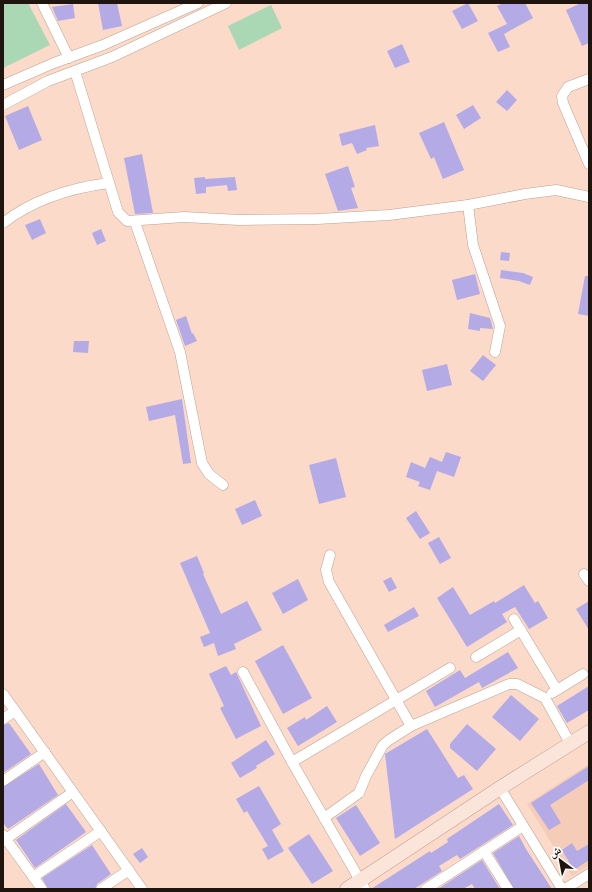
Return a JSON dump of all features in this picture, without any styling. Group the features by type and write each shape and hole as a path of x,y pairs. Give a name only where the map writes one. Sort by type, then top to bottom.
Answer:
{"main road":[{"path":"347,889 362,885 500,788 589,732"}],"street":[{"path":"42,3 69,58"},
{"path":"3,85 144,28 198,3"},
{"path":"3,104 41,84 147,41 226,3"},
{"path":"74,71 120,216 127,221 135,222 184,217 239,220 316,219 389,215 468,205 556,190 589,197"},
{"path":"589,78 568,87 562,96 563,103 589,164"},
{"path":"3,223 27,207 67,190 109,183"},
{"path":"468,205 473,245 500,326 494,352"},
{"path":"135,222 180,352 202,463 209,474 223,485"},
{"path":"330,555 326,570 329,582 411,726"},
{"path":"514,619 557,690"},
{"path":"476,656 521,630"},
{"path":"292,762 450,668"},
{"path":"243,672 362,885"},
{"path":"545,698 583,674"},
{"path":"324,818 358,793 383,745 411,726 509,684 517,684 545,698 570,743"},
{"path":"3,694 142,889"},
{"path":"3,719 15,711"},
{"path":"3,781 45,752"},
{"path":"500,788 562,889"},
{"path":"42,889 4,838 73,792"},
{"path":"433,887 523,826"},
{"path":"34,877 100,831"},
{"path":"484,851 508,889"},
{"path":"101,889 128,870"},
{"path":"565,889 589,874"}],"shaded area":[{"path":"589,764 589,866 572,876 527,804"}],"green space":[{"path":"3,3 28,3 50,45 3,68"},
{"path":"271,5 282,28 239,50 228,26"}],"building":[{"path":"98,3 117,3 122,26 103,30"},
{"path":"468,3 478,21 462,29 452,11"},
{"path":"503,3 525,3 533,18 504,34 510,47 498,52 488,33 507,24 497,6"},
{"path":"581,3 589,3 589,43 582,46 566,10"},
{"path":"73,4 75,18 58,21 52,7"},
{"path":"402,44 410,62 395,68 387,51"},
{"path":"507,90 517,100 507,111 496,102"},
{"path":"473,105 481,118 464,129 456,115"},
{"path":"28,106 42,140 19,150 5,116"},
{"path":"444,122 464,170 443,179 434,157 431,159 419,133"},
{"path":"375,125 379,146 366,148 367,150 357,154 352,143 342,146 339,134"},
{"path":"142,154 153,213 135,214 124,158"},
{"path":"348,166 355,187 351,188 358,208 338,211 325,174"},
{"path":"205,177 205,179 235,177 237,190 228,191 227,185 206,187 206,193 196,194 194,178"},
{"path":"40,219 46,233 32,240 25,225"},
{"path":"101,229 106,241 97,245 92,233"},
{"path":"501,252 510,253 509,261 500,260"},
{"path":"501,270 523,273 533,277 530,285 519,281 500,278"},
{"path":"475,274 480,294 457,300 452,280"},
{"path":"585,276 589,276 589,316 578,314"},
{"path":"470,313 490,318 493,329 480,328 480,331 468,329"},
{"path":"186,316 192,334 193,333 197,341 185,346 176,320"},
{"path":"74,341 89,341 88,353 73,352"},
{"path":"483,355 496,365 483,381 470,371"},
{"path":"447,364 452,385 427,391 422,370"},
{"path":"182,399 191,463 183,464 175,415 149,421 146,407"},
{"path":"446,452 461,457 454,477 437,471 430,490 418,486 420,482 406,477 411,462 425,468 430,457 442,462"},
{"path":"336,458 346,497 319,504 309,465"},
{"path":"255,500 262,516 242,525 235,509"},
{"path":"416,511 430,533 420,539 406,518"},
{"path":"439,537 451,558 440,564 428,543"},
{"path":"197,556 204,573 203,574 221,614 247,601 262,630 234,644 236,649 218,656 214,643 204,647 200,637 210,633 180,563"},
{"path":"391,577 397,588 389,592 383,581"},
{"path":"298,579 308,600 283,614 272,593"},
{"path":"524,585 535,603 538,601 548,618 529,629 515,607 502,614 507,622 467,647 437,598 453,587 470,615 494,601 495,603"},
{"path":"589,601 589,630 576,609"},
{"path":"414,607 419,616 388,632 384,625"},
{"path":"283,645 312,698 283,714 255,661"},
{"path":"508,652 518,668 482,688 479,682 435,707 426,691 460,670 465,678"},
{"path":"226,666 231,675 236,672 261,726 236,739 220,708 224,706 209,674"},
{"path":"589,686 589,710 567,723 557,706"},
{"path":"511,695 539,719 520,741 492,717"},
{"path":"327,706 337,722 298,746 287,728 305,717 306,720"},
{"path":"9,723 31,754 3,773 3,725"},
{"path":"467,724 496,749 477,771 450,748 450,744"},
{"path":"427,729 458,778 464,775 473,789 395,839 385,754"},
{"path":"266,740 275,754 256,766 257,768 240,778 231,763"},
{"path":"39,764 58,795 8,829 3,823 3,787"},
{"path":"589,766 589,780 550,805 561,823 549,830 531,803"},
{"path":"259,786 281,824 272,830 284,851 268,860 262,849 268,846 247,811 244,813 236,799"},
{"path":"66,804 86,832 35,868 16,840"},
{"path":"499,804 513,825 460,859 457,855 439,866 442,871 414,889 371,889 430,851 431,853 448,842 447,839"},
{"path":"356,805 380,843 360,856 336,818"},
{"path":"309,834 333,871 312,884 288,848"},
{"path":"519,836 552,889 514,889 493,853"},
{"path":"572,843 577,851 589,844 589,860 574,870 562,850"},
{"path":"92,845 111,874 97,884 95,889 48,889 42,878"},
{"path":"142,848 148,857 140,863 133,854"},
{"path":"482,860 500,889 475,889 472,884 463,889 438,889"}]}
